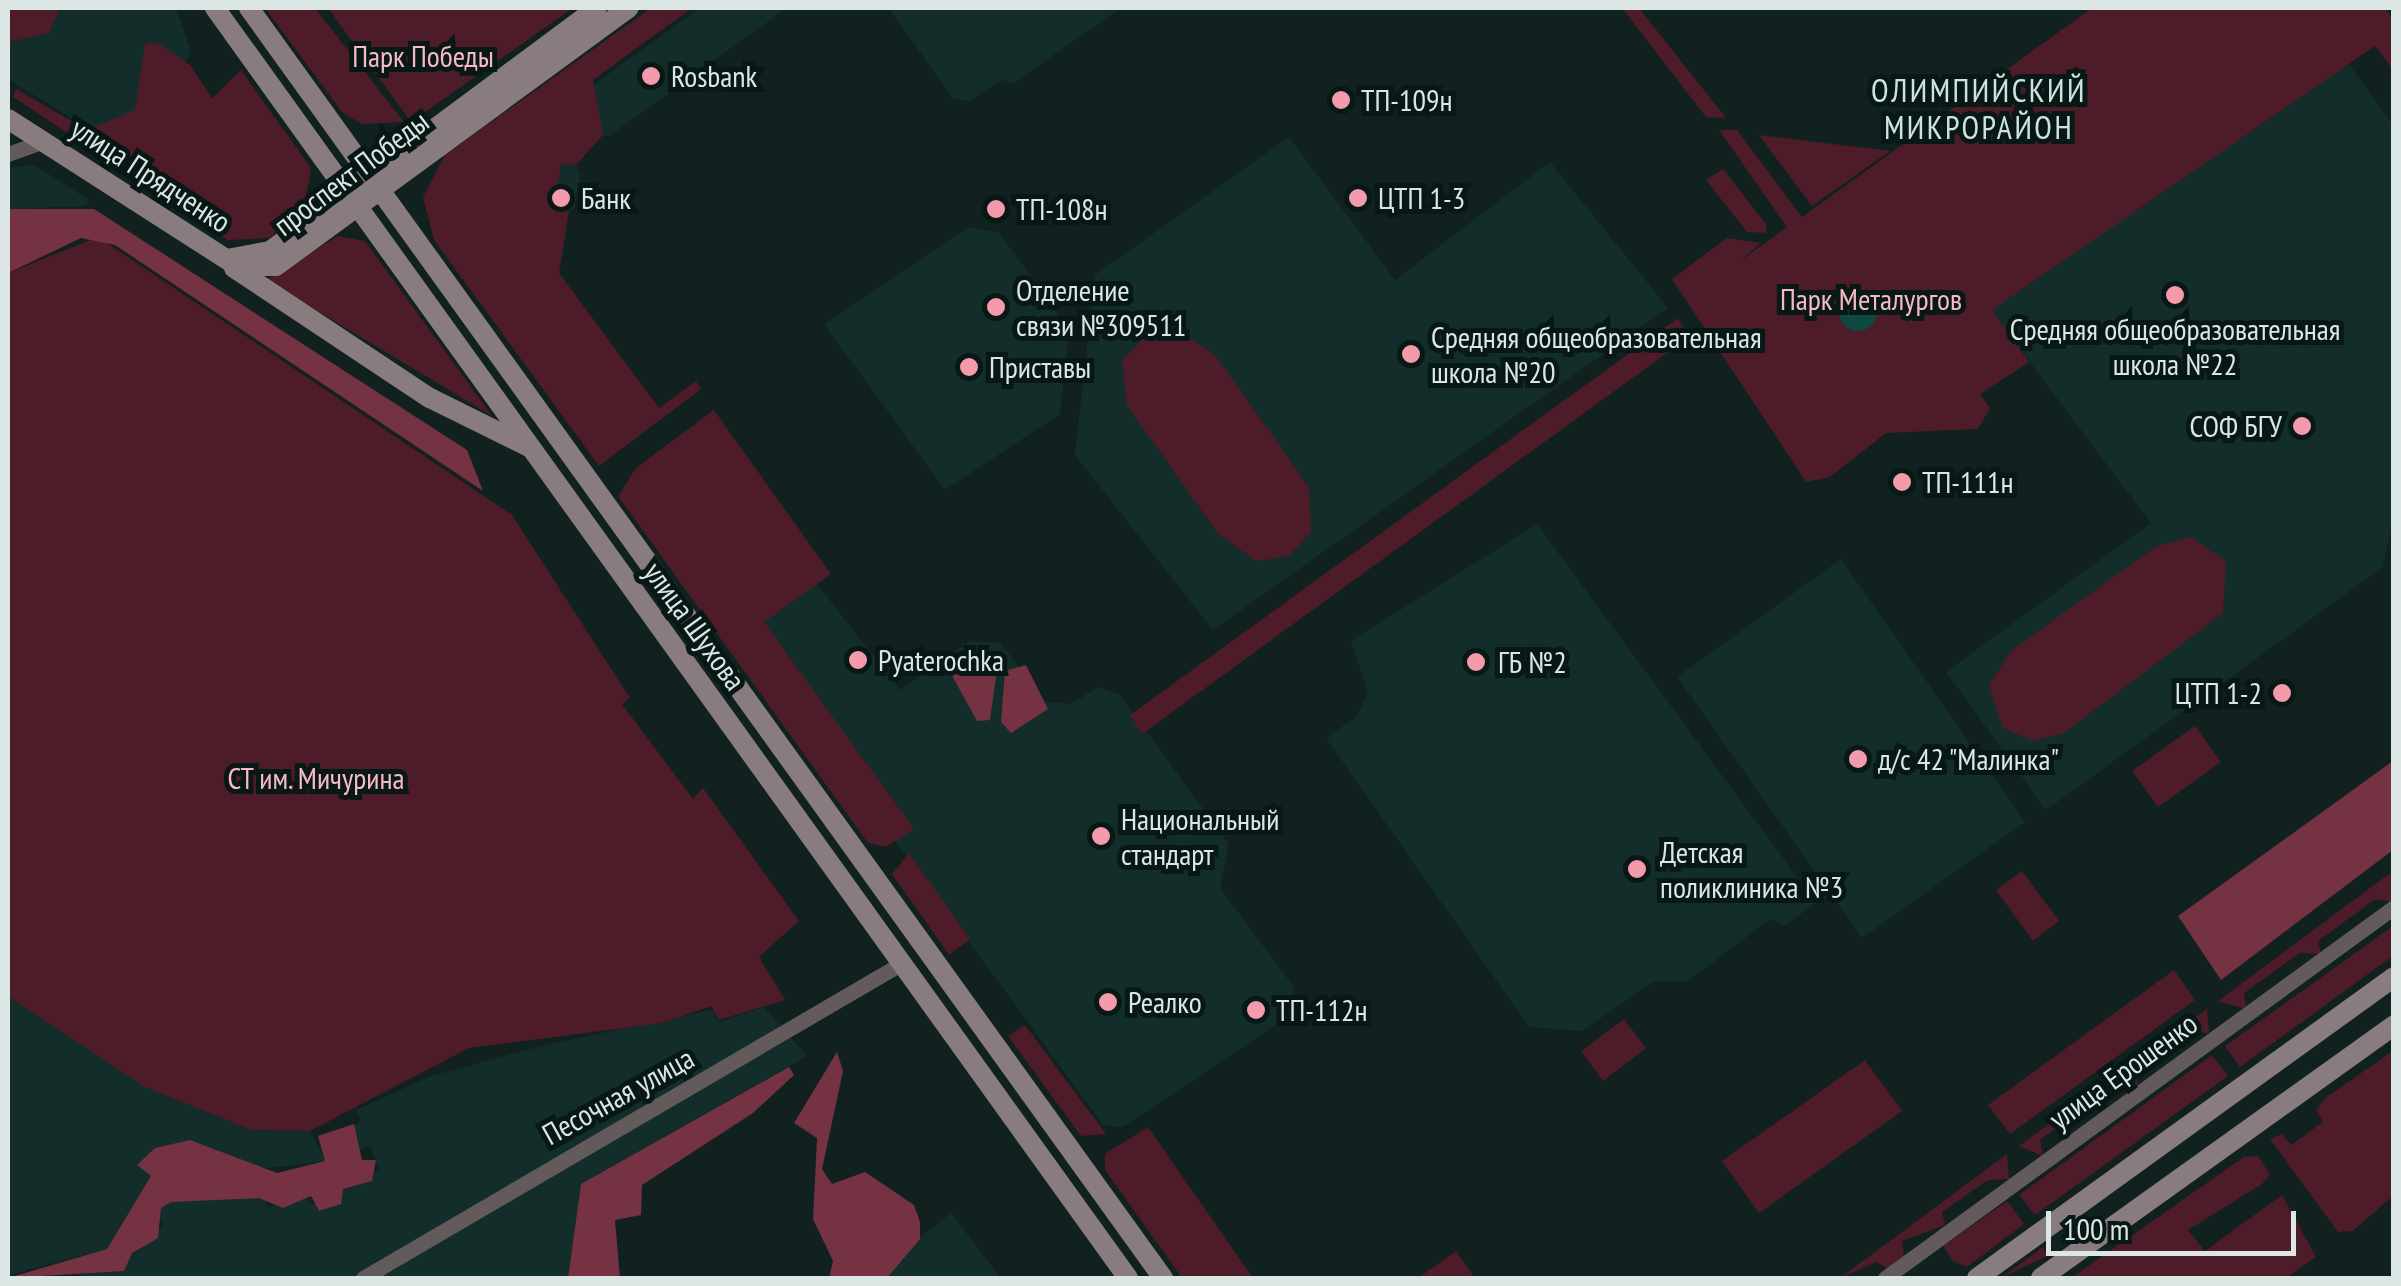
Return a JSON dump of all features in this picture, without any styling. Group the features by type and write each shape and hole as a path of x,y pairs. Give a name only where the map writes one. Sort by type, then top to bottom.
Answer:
{"main road":[{"name":"улица Шухова","path":"214,8 1126,1277"},
{"name":"улица Шухова","path":"249,8 1163,1278"},
{"name":"проспект Победы","path":"225,260 276,266 353,199 597,8"},
{"name":"проспект Победы","path":"375,182 629,8"},
{"name":"улица Прядченко","path":"8,119 225,260 261,293 430,398 533,452"},
{"path":"533,452 558,441"},
{"path":"570,505 594,489"},
{"path":"847,886 870,870"},
{"path":"902,963 925,947"},
{"path":"1977,1278 2394,977"},
{"path":"2041,1278 2394,1025"}],"street":[{"name":"улица Прядченко","path":"8,154 43,141"},
{"name":"улица Ерошенко","path":"1885,1278 2394,907"},
{"name":"Песочная улица","path":"363,1278 902,963"}],"shaded area":[{"path":"23,8 176,8 191,51 167,107 108,141 8,79 8,19"},
{"path":"700,8 787,8 609,136 585,131 589,88"},
{"path":"889,8 1121,8 1014,83 1001,80 970,101 953,99"},
{"path":"2349,64 2393,125 2394,516 2383,567 2046,810 1946,672 2151,523 1991,310"},
{"path":"1289,137 1395,280 1550,162 1668,308 1213,630 1075,455 1095,275"},
{"path":"552,154 572,154 580,175 574,209 546,220"},
{"path":"35,165 89,200 86,206 8,209 8,167"},
{"path":"8,209 94,209 467,450 483,491 115,245 81,238 8,273"},
{"path":"969,227 999,232 1069,330 1060,414 945,490 824,324"},
{"path":"1858,293 1872,298 1877,312 1872,326 1858,331 1844,326 1839,312 1844,298"},
{"path":"1537,524 1816,903 1784,926 1770,919 1688,981 1654,981 1582,1031 1529,1027 1326,738 1356,717 1368,693 1351,641"},
{"name":"д/с 42 \"Малинка\"","path":"1841,559 2025,822 1862,938 1677,677"},
{"path":"806,570 900,690 970,641 1001,643 1045,702 1071,704 1098,687 1119,694 1229,844 1220,888 1293,986 1295,1012 1123,1127 1103,1125 739,627"},
{"path":"988,658 997,670 990,720 977,721 950,672"},
{"path":"1026,665 1048,709 1011,733 1001,722 1005,671"},
{"path":"2393,761 2393,850 2221,980 2178,916"},
{"path":"8,996 145,1087 252,1130 310,1131 326,1161 253,1170 213,1148 152,1176 107,1249 8,1275"},
{"path":"764,1007 807,1056 581,1184 568,1278 74,1278 163,1227 154,1197 260,1188 268,1208 303,1189 310,1205 343,1193 339,1181 380,1172 370,1145 358,1150 348,1128 361,1122 356,1110 431,1076 549,1044 712,1010 719,1022"},
{"path":"837,1052 843,1071 822,1169 832,1184 865,1172 914,1205 920,1222 920,1239 887,1278 829,1278 833,1261 813,1219 817,1138 794,1123"},
{"path":"789,1067 794,1075 753,1113 642,1185 641,1215 615,1220 620,1278 568,1278 581,1184"},
{"path":"354,1124 362,1160 376,1160 372,1181 343,1189 341,1204 319,1211 311,1196 283,1208 259,1198 171,1202 161,1208 158,1238 132,1253 124,1271 8,1278 107,1249 151,1176 137,1165 155,1148 190,1140 277,1173 325,1161 318,1136"},
{"path":"951,1213 1001,1278 869,1278"}],"green space":[{"path":"8,8 60,8 49,33 11,41 8,52"},
{"path":"265,8 315,8 404,122 362,124 342,112"},
{"name":"Парк Победы","path":"328,8 573,8 411,122"},
{"path":"651,8 692,8 593,80 603,135 576,165 561,163 554,208 569,211 559,273 659,408 696,381 701,389 599,466 434,240 423,197 445,155"},
{"path":"1622,8 1639,8 1726,118 1706,117"},
{"name":"Парк Металургов","path":"2092,8 2385,8 2393,20 2393,70 2375,46 1992,310 2029,362 1980,394 1990,408 1978,429 1886,433 1830,477 1806,482 1672,279 1727,238 1761,243 1736,264 1787,227 1719,130 1737,130 1802,217"},
{"path":"156,42 190,65 212,98 241,70 311,168 304,208 269,238 228,240 13,97 16,89 87,130 135,110 145,44"},
{"path":"1759,135 1890,151 1812,206"},
{"path":"1723,169 1766,224 1766,233 1747,232 1706,180"},
{"path":"338,236 365,241 492,416 266,280"},
{"name":"СТ им. Мичурина","path":"98,237 512,515 630,698 622,704 693,799 703,788 799,921 759,957 785,1000 719,1020 711,1006 662,1023 469,1048 310,1131 252,1130 145,1087 8,996 8,273"},
{"path":"1678,318 1689,337 1142,734 1130,715"},
{"path":"1177,330 1215,355 1309,487 1311,532 1289,556 1257,561 1219,535 1127,405 1122,360 1149,333"},
{"path":"714,410 831,574 764,622 914,829 886,847 868,843 618,496 636,468"},
{"path":"2190,537 2226,561 2223,613 2064,733 2033,741 2003,728 1989,685 2011,651 2155,547"},
{"path":"2195,726 2221,762 2158,807 2132,771"},
{"path":"909,853 970,939 949,955 892,874"},
{"path":"2022,871 2059,921 2033,941 1996,890"},
{"path":"2393,871 2393,901 2374,900 2318,941 2321,954 2300,953 2244,993 2246,1009 2218,1001"},
{"path":"2393,926 2393,956 2240,1067 2225,1046"},
{"path":"2174,970 2195,1000 2010,1134 1988,1105"},
{"path":"2207,1009 2209,1033 2190,1032 2135,1071 2138,1085 2127,1092 2115,1084 2040,1140 2043,1156 2019,1146"},
{"path":"1624,1019 1646,1048 1603,1081 1581,1051"},
{"path":"1025,1025 1106,1134 1081,1136 1008,1036"},
{"path":"2393,1051 2393,1196 2353,1231 2338,1232 2270,1139 2282,1134 2291,1145 2323,1122 2316,1110 2325,1098"},
{"path":"2212,1055 2228,1076 2035,1215 2019,1195"},
{"path":"1865,1060 1902,1111 1759,1213 1722,1161"},
{"path":"1148,1127 1253,1278 1182,1278 1105,1170 1105,1154"},
{"path":"2007,1154 2009,1179 1988,1180 1942,1212 1945,1225 1902,1241 1904,1256 1887,1268 1876,1262 1840,1278"},
{"path":"2258,1156 2270,1174 2262,1184 2188,1230 2205,1251 2282,1195 2316,1257 2286,1278 2071,1278 2244,1157"},
{"path":"2007,1201 2024,1224 1967,1267 1953,1261 1943,1246"},
{"path":"2043,1247 2047,1256 2001,1278"},
{"path":"1456,1251 1475,1278 1418,1278"}],"place":[{"name":"Rosbank","path":"651,76"},
{"name":"ТП-109н","path":"1341,100"},
{"name":"Банк","path":"561,198"},
{"name":"ЦТП 1-3","path":"1358,198"},
{"name":"ТП-108н","path":"996,209"},
{"name":"Средняя общеобразовательная школа №22","path":"2175,295"},
{"name":"Отделение связи №309511","path":"996,307"},
{"name":"Средняя общеобразовательная школа №20","path":"1411,354"},
{"name":"Приставы","path":"969,367"},
{"name":"СОФ БГУ","path":"2302,426"},
{"name":"ТП-111н","path":"1902,482"},
{"name":"Pyaterochka","path":"858,660"},
{"name":"ГБ №2","path":"1476,662"},
{"name":"ЦТП 1-2","path":"2282,693"},
{"name":"д/с 42 \"Малинка\"","path":"1858,759"},
{"name":"Национальный стандарт","path":"1101,836"},
{"name":"Детская поликлиника №3","path":"1637,869"},
{"name":"Реалко","path":"1108,1002"},
{"name":"ТП-112н","path":"1256,1010"}],"district":[{"name":"ОЛИМПИЙСКИЙ МИКРОРАЙОН","path":"1979,110"}]}
